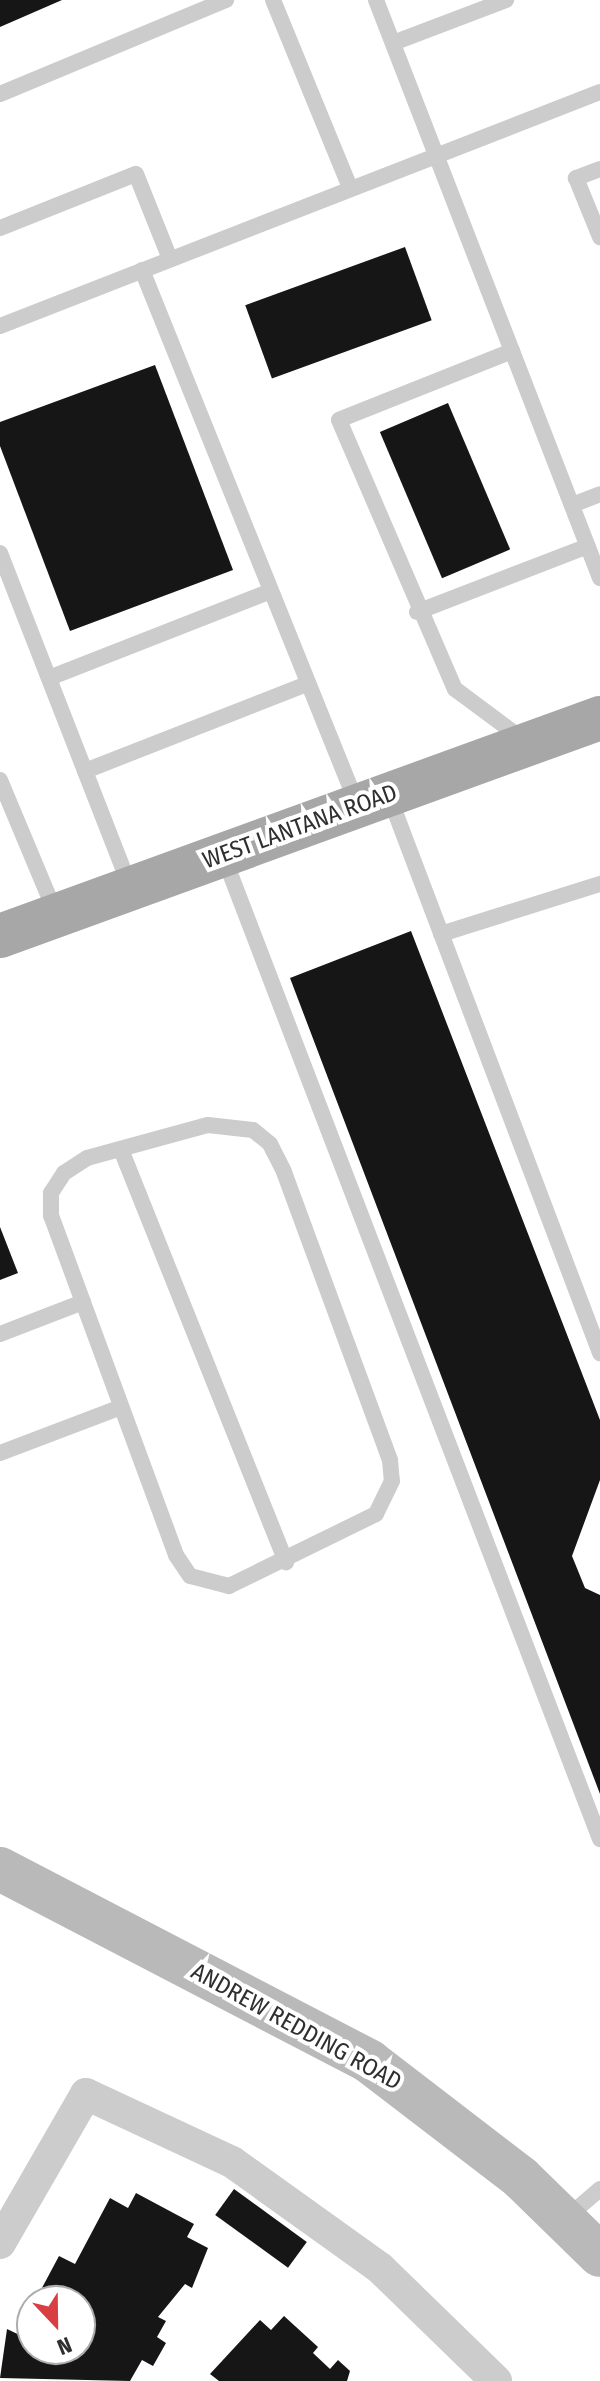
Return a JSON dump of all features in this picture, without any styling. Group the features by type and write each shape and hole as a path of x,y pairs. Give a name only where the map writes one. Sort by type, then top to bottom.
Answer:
{"main road":[{"name":"WEST LANTANA ROAD","path":"0,936 600,718"}],"street":[{"name":"ANDREW REDDING ROAD","path":"0,1869 370,2062 437,2109 600,2255"},
{"path":"0,2243 86,2094 232,2162 380,2268 496,2381"}],"lane":[{"path":"0,94 226,0"},
{"path":"273,0 350,188"},
{"path":"376,0 600,578"},
{"path":"393,43 506,0"},
{"path":"0,326 600,92"},
{"path":"600,169 576,178 600,237"},
{"path":"0,228 136,174 170,259"},
{"path":"142,270 307,684 373,800 441,934 600,1353"},
{"path":"512,351 339,420 417,612 455,689 529,744"},
{"path":"572,505 600,494"},
{"path":"417,612 588,546"},
{"path":"0,553 131,888"},
{"path":"49,678 268,592"},
{"path":"85,771 307,684"},
{"path":"0,780 56,916"},
{"path":"223,855 600,1839"},
{"path":"441,934 600,884"},
{"path":"236,1126 270,1144 284,1172 390,1460 392,1481 376,1514 286,1562 229,1586 190,1576 176,1555 83,1302 51,1216 51,1193 64,1173 87,1158 122,1152 177,1132 236,1126"},
{"path":"122,1152 286,1562"},
{"path":"0,1334 83,1302"},
{"path":"0,1453 121,1407"},
{"path":"564,2220 600,2189"}],"building":[{"path":"0,0 62,0 0,27"},
{"path":"405,247 432,320 272,378 245,305"},
{"path":"155,365 233,570 70,631 0,446 0,422"},
{"path":"448,403 510,549 442,578 380,432"},
{"path":"411,931 600,1420 600,1480 572,1556 585,1588 600,1595 600,1794 290,978"},
{"path":"0,1227 18,1273 0,1280"},
{"path":"234,2189 307,2242 288,2268 215,2215"},
{"path":"136,2193 194,2224 187,2237 208,2248 192,2288 185,2284 158,2317 166,2321 157,2337 166,2343 153,2366 142,2360 130,2381 0,2378 7,2329 16,2333 16,2365 96,2365 96,2285 44,2285 59,2256 75,2264 110,2198 128,2208"},
{"path":"284,2316 318,2347 313,2353 330,2369 338,2360 350,2371 347,2381 219,2381 210,2374 260,2320 271,2330"}]}
